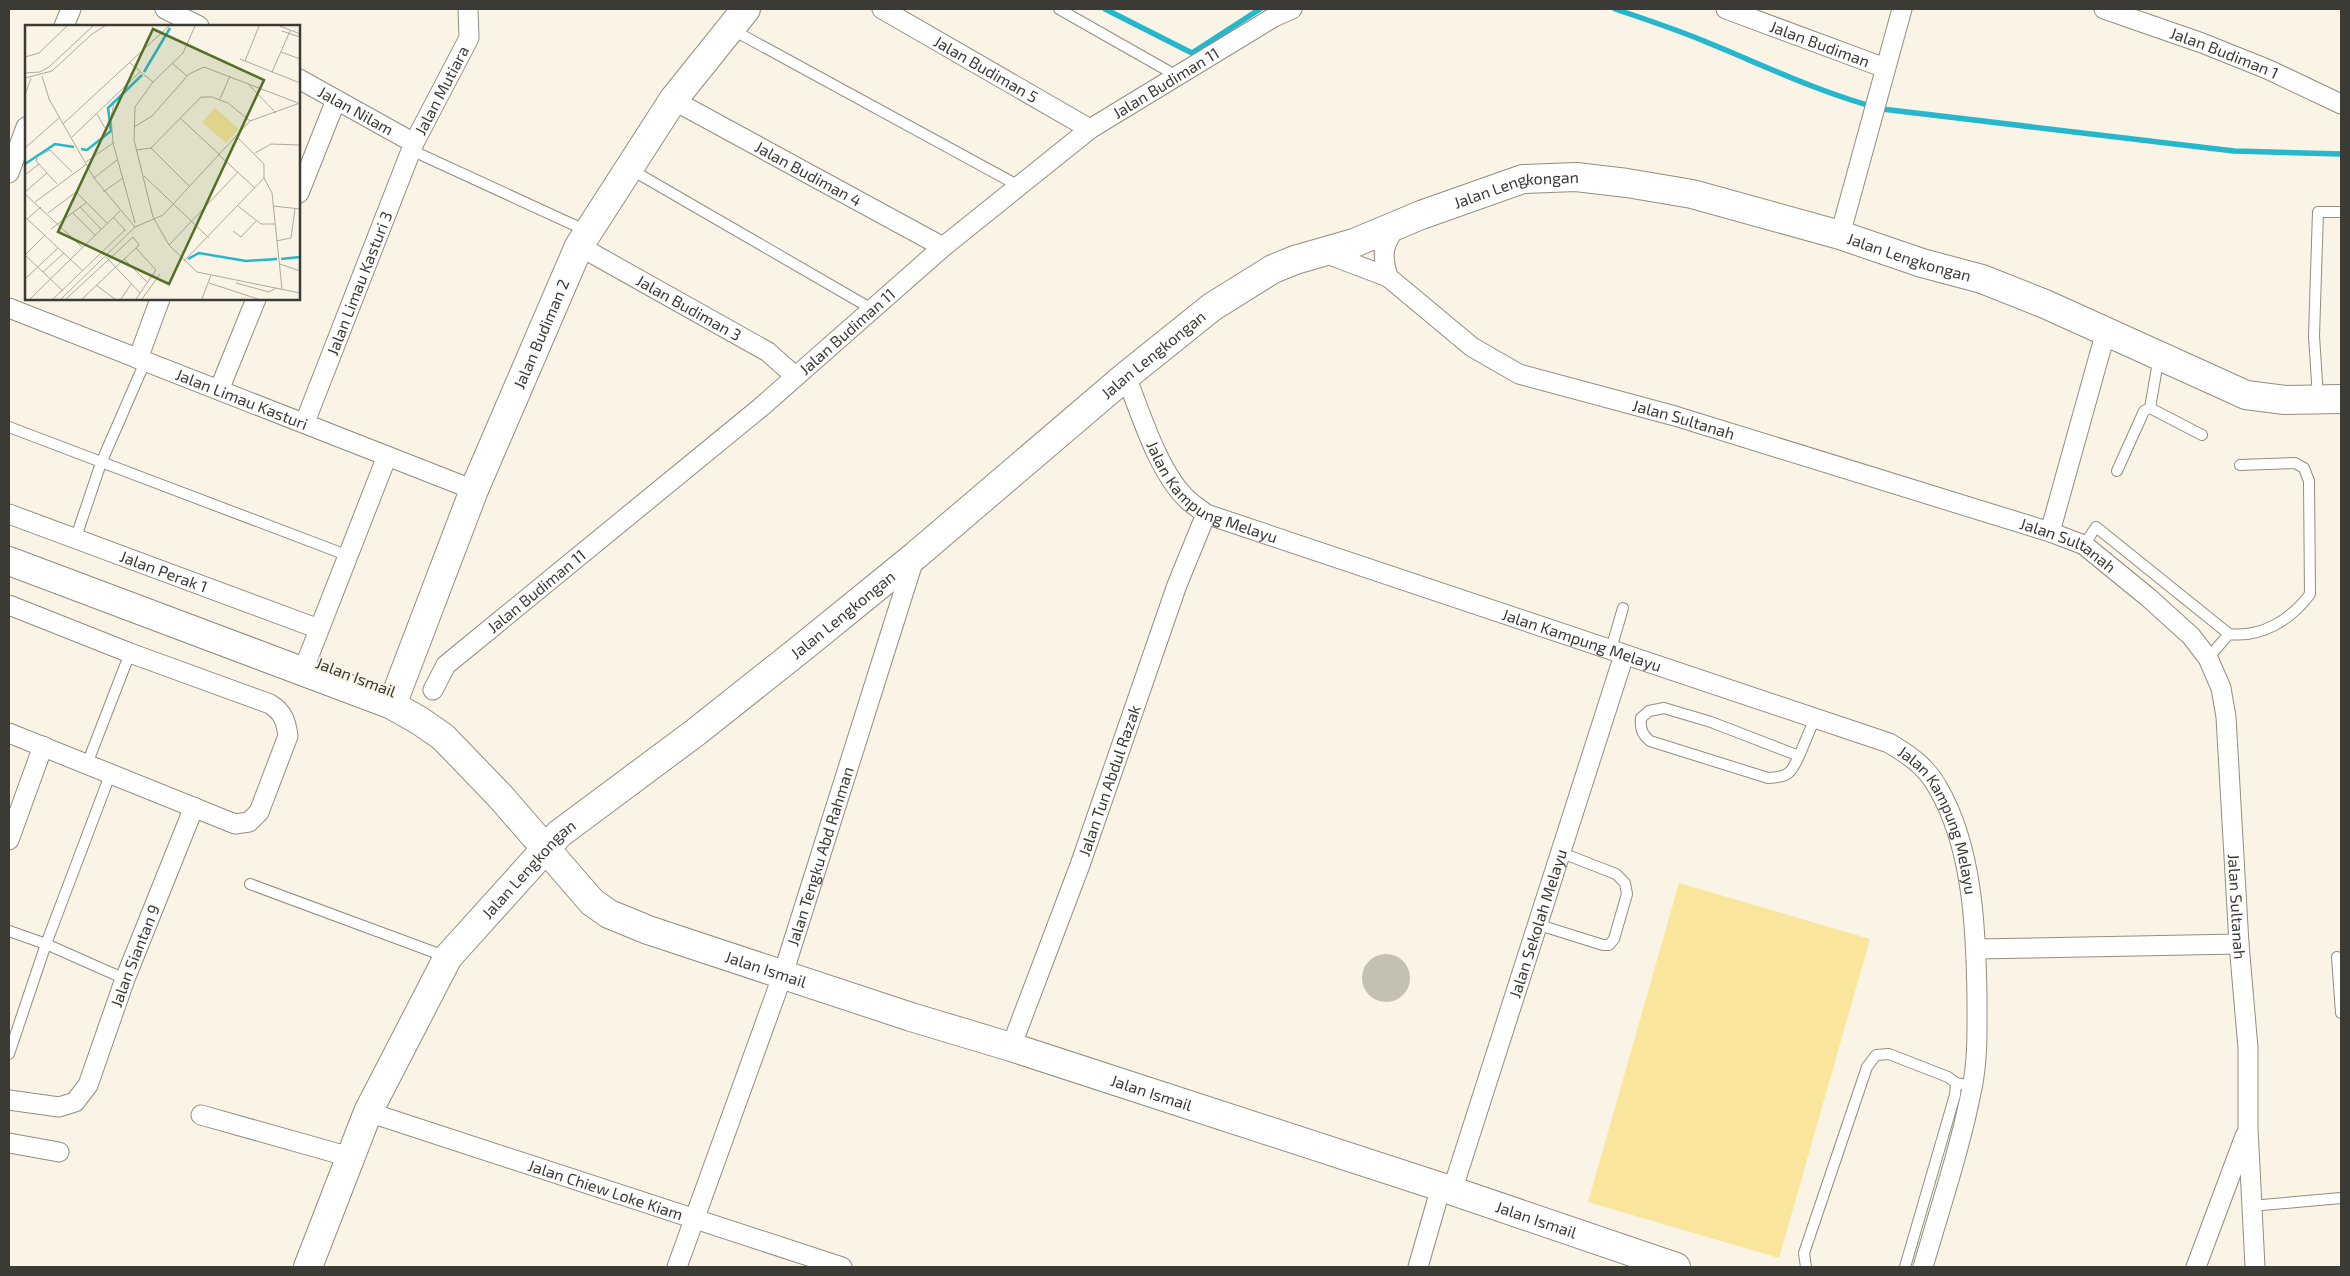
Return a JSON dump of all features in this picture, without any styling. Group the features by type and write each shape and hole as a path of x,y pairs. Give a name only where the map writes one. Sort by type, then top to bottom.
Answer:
{"street":[{"path":"64,25 71,9"},
{"path":"165,9 198,25"},
{"name":"Jalan Mutiara","path":"412,147 469,38 468,9"},
{"name":"Jalan Budiman 5","path":"882,9 1090,129"},
{"name":"Jalan Budiman 11","path":"433,690 446,665 634,513 760,408 943,247 1090,129 1274,17 1292,9"},
{"name":"Jalan Budiman","path":"1726,9 1885,68"},
{"path":"1840,235 1902,9"},
{"name":"Jalan Budiman 1","path":"2104,9 2202,43 2267,69 2341,104"},
{"name":"Jalan Budiman 2","path":"394,699 474,490 583,239 673,100 738,19"},
{"name":"Jalan Nilam","path":"300,80 412,147"},
{"path":"300,190 336,100"},
{"name":"Jalan Budiman 4","path":"673,100 943,247"},
{"path":"9,173 25,130"},
{"name":"Jalan Limau Kasturi 3","path":"305,422 412,147"},
{"name":"Jalan Lengkongan","path":"308,1267 368,1112 448,958 552,841 696,732 915,556 1126,376 1212,307 1273,269 1354,243 1397,225 1523,179 1576,177 1627,183 1692,194 1840,235 1922,263 1982,279 2106,331 2246,395 2285,400 2330,400"},
{"path":"1388,277 1383,261 1384,248 1397,225"},
{"name":"Jalan Budiman 3","path":"583,239 768,352 795,376"},
{"name":"Jalan Sultanah","path":"1322,252 1388,277 1472,348 1519,374 1676,416 2050,532 2084,546 2191,636 2208,658 2221,688 2226,717 2239,944 2248,1048 2248,1128 2255,1267"},
{"path":"141,361 160,300"},
{"path":"219,390 256,300"},
{"name":"Jalan Limau Kasturi","path":"9,308 141,361 305,422 474,490"},
{"path":"2050,532 2106,331"},
{"name":"Jalan Kampung Melayu","path":"1126,376 1156,450 1169,473 1187,499 1206,514 1889,743 1915,758 1938,786 1953,818 1964,857 1976,949 1977,1040 1964,1085 1959,1147 1923,1267"},
{"path":"308,658 387,456"},
{"name":"Jalan Perak 1","path":"9,514 319,630"},
{"name":"Jalan Tun Abdul Razak","path":"1011,1047 1080,865 1177,585 1206,514"},
{"name":"Jalan Ismail","path":"9,545 308,658 394,699"},
{"name":"Jalan Tengku Abd Rahman","path":"677,1267 693,1218 783,974 915,556"},
{"name":"Jalan Ismail","path":"9,561 394,699 422,704 475,746 552,841 593,874 626,921 911,1017 1011,1047 1446,1189 1676,1267"},
{"path":"9,605 130,653 270,704 280,711 286,724 288,736 258,812 249,822 235,824 9,733"},
{"name":"Jalan Sekolah Melayu","path":"1418,1267 1562,853 1618,652"},
{"path":"9,840 43,746"},
{"name":"Jalan Siantan 9","path":"9,1100 59,1107 75,1102 88,1085 125,979 194,807"},
{"path":"1976,949 2239,944"},
{"name":"Jalan Chiew Loke Kiam","path":"368,1112 842,1267"},
{"path":"201,1114 350,1157"},
{"path":"2196,1267 2248,1128"},
{"path":"9,1143 58,1152"}],"lane":[{"path":"1059,9 1177,76"},
{"path":"738,19 1019,186"},
{"path":"412,147 583,239"},
{"path":"629,169 872,309"},
{"path":"2330,400 2314,336 2318,212 2341,212"},
{"path":"2150,408 2159,355"},
{"path":"75,540 101,463 141,361"},
{"path":"2150,408 2202,435"},
{"path":"2117,471 2144,411 2150,408"},
{"path":"9,427 349,556"},
{"path":"2084,546 2096,527 2229,634 2256,634 2275,625 2300,608 2310,594 2309,481 2304,468 2296,464 2240,465"},
{"path":"1618,652 1623,608"},
{"path":"2208,658 2229,634"},
{"path":"87,764 130,653"},
{"path":"1799,756 1711,722 1664,708 1649,711 1641,718 1640,727 1644,736 1650,741 1768,778 1784,777 1792,771 1799,756 1816,718"},
{"path":"9,1054 46,944 110,775"},
{"path":"1536,924 1603,945 1609,945 1614,939 1626,894 1625,883 1616,874 1562,853"},
{"path":"250,884 448,958"},
{"path":"9,931 46,944 125,979"},
{"path":"2337,957 2341,1013"},
{"path":"1806,1267 1804,1253 1867,1067 1876,1055 1889,1054 1964,1085 1955,1095 1905,1267"},
{"path":"2251,1206 2341,1198"}],"shaded area":[{"path":"1679,883 1870,939 1779,1258 1588,1202"}],"building":[{"path":"1381,954 1391,954 1400,958 1406,964 1409,969 1409,987 1400,998 1391,1002 1381,1002 1372,998 1366,992 1362,983 1362,973 1366,964 1372,958"}],"waterway":[{"path":"1105,9 1192,53 1260,9"},
{"path":"1615,9 1660,24 1814,87 1882,109 2234,151 2341,154"}]}
